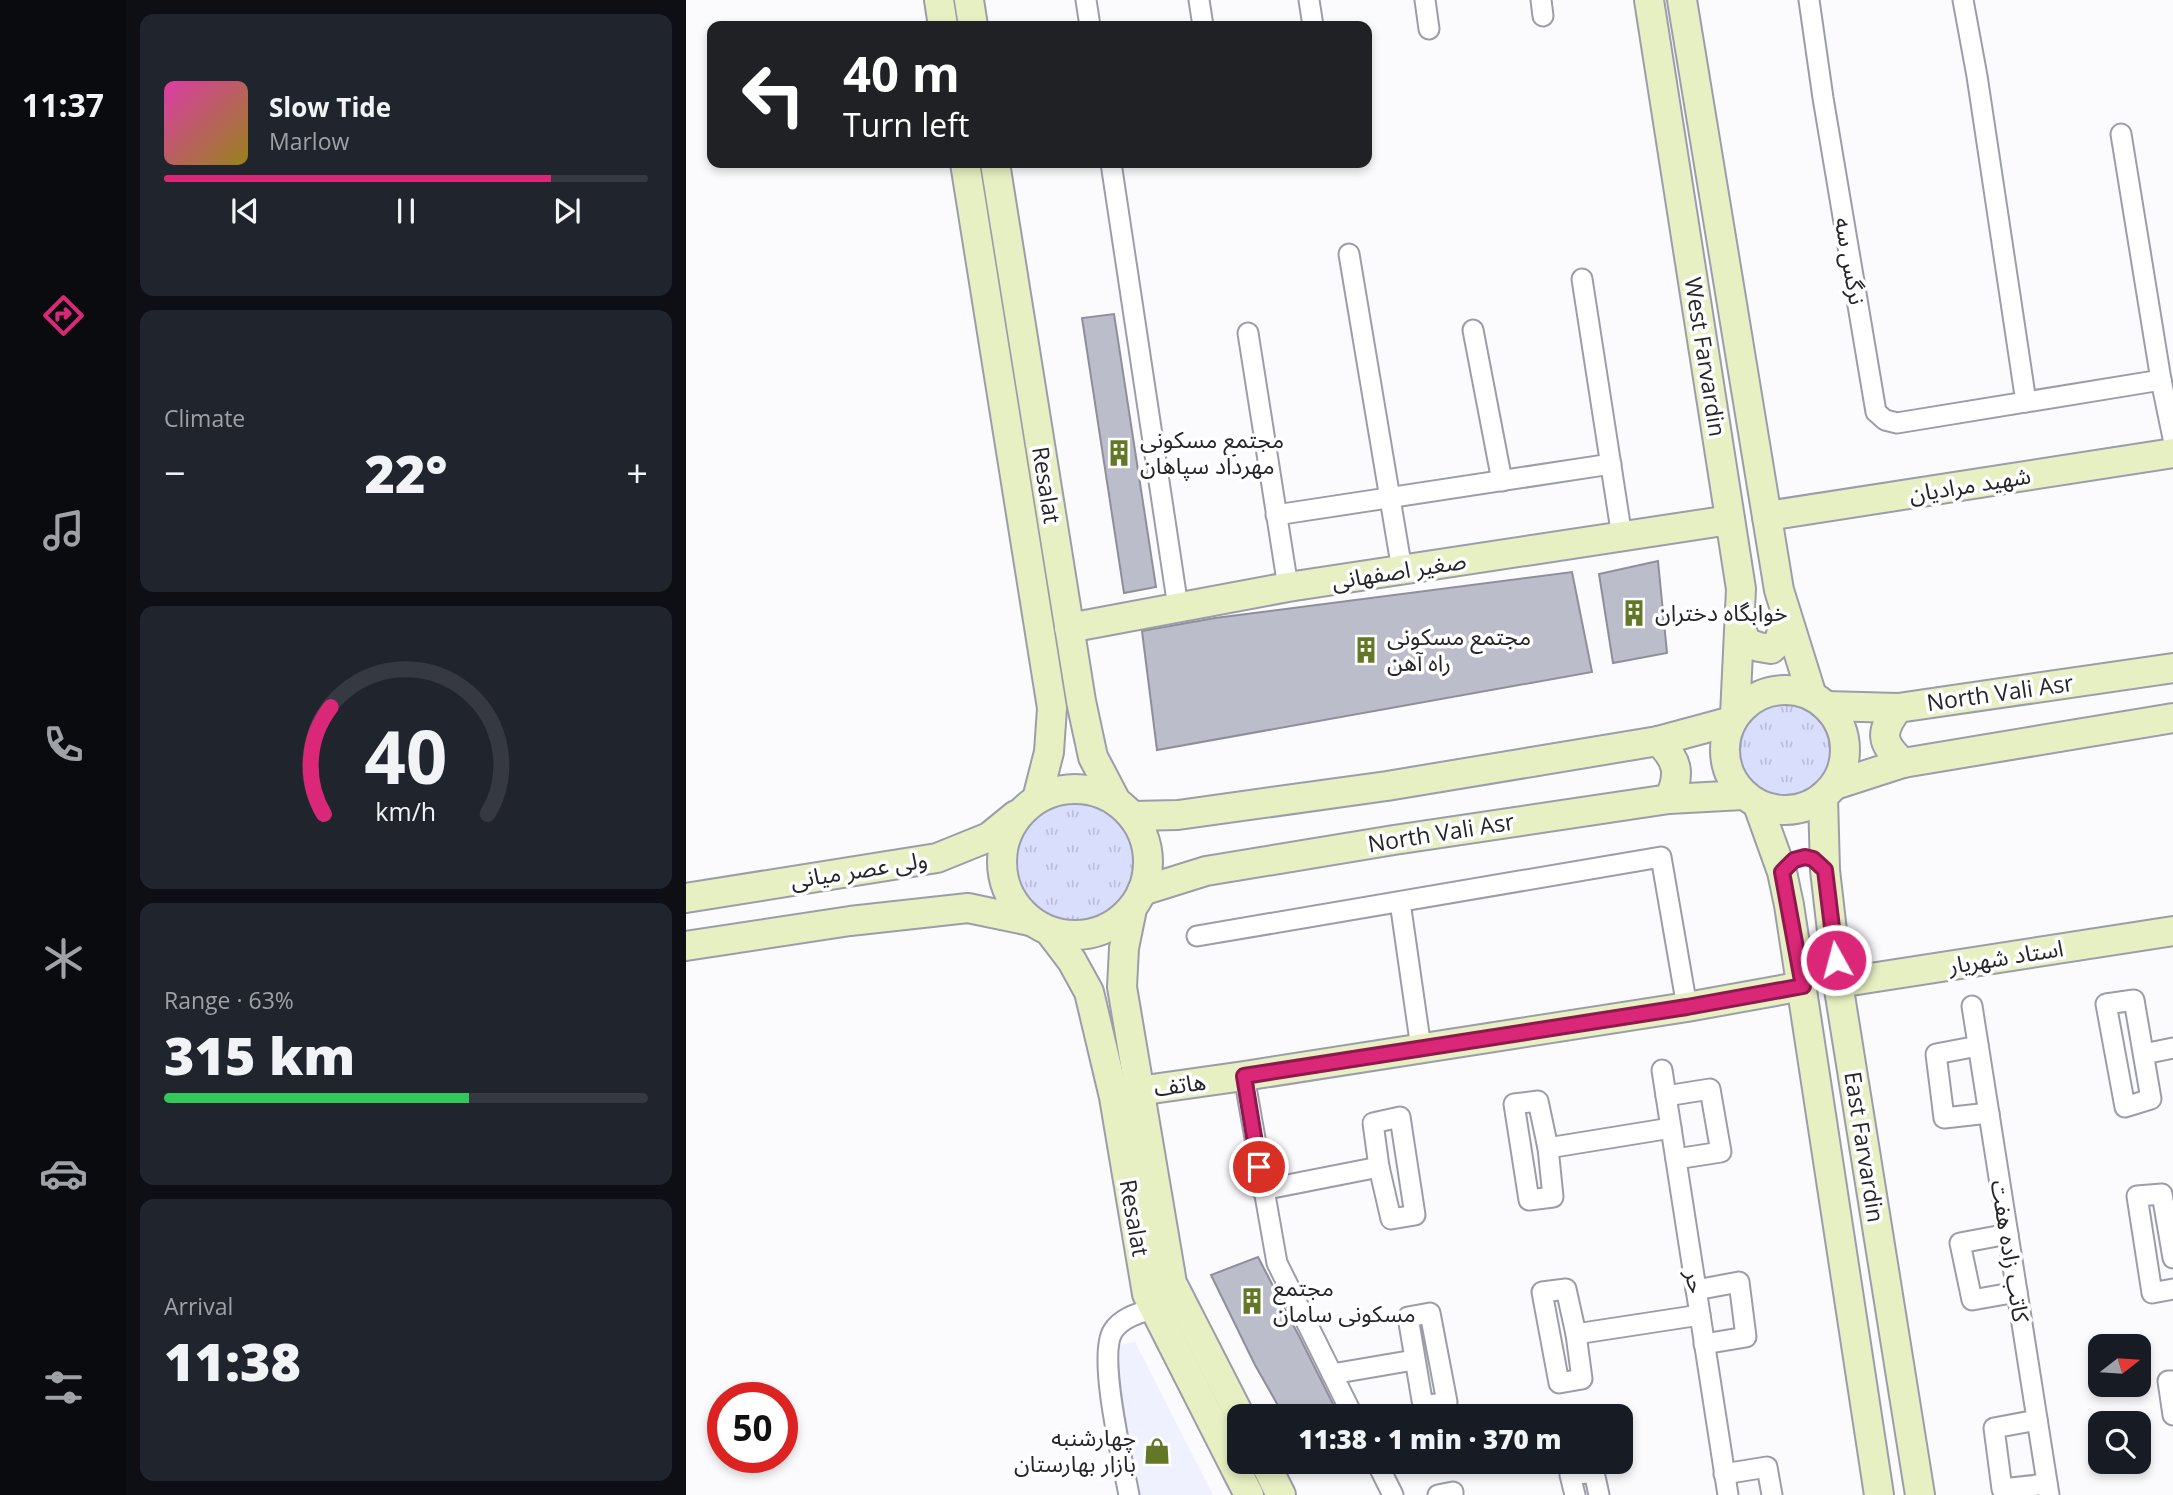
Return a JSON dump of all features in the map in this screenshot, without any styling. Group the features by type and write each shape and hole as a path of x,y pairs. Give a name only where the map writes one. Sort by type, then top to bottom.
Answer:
{"main road":[{"path":"939,0 942,21"},
{"path":"969,0 972,21"},
{"name":"West Farvardin","path":"1649,0 1741,589 1741,629 1734,718"},
{"name":"West Farvardin","path":"1682,0 1779,590 1819,701"},
{"path":"1671,133 1702,127"},
{"name":"Resalat","path":"966,168 1052,708 1049,752 1029,805"},
{"name":"Resalat","path":"996,168 1069,628 1093,757 1124,809"},
{"name":"شهید مرادیان","path":"1767,516 2173,453"},
{"name":"صغیر اصفهانی","path":"1069,628 1288,587 1730,520"},
{"path":"1741,629 1747,643 1771,649 1779,642 1786,614"},
{"name":"North Vali Asr","path":"1819,701 1898,708 2173,668"},
{"path":"1829,792 1842,770 1844,761 1844,736 1837,720 1819,701 1796,690 1762,694 1747,703 1727,731 1724,748 1732,781 1750,800 1774,810 1791,811 1808,807 1829,792 1903,763 2173,718"},
{"path":"1898,708 1889,721 1885,734 1889,750 1903,763"},
{"path":"1124,809 1178,815 1387,786 1657,741 1734,718"},
{"path":"1657,741 1670,752 1676,767 1676,784 1669,799"},
{"path":"686,946 850,920 968,908 1072,936 1094,934 1115,924 1137,900 1148,866 1144,839 1124,809 1097,792 1077,789 1056,791 1029,805 1008,832 1002,856 1004,880 1013,902 1040,926"},
{"name":"East Farvardin","path":"1829,792 1825,870 1838,982 1920,1495"},
{"name":"North Vali Asr","path":"1137,900 1206,871 1394,840 1669,799 1750,800"},
{"name":"East Farvardin","path":"1750,800 1782,872 1803,986 1879,1495"},
{"name":"ولی عصر میانی","path":"686,898 937,858 989,837 1029,805"},
{"path":"1782,872 1794,860 1805,857 1813,859 1825,870"},
{"name":"Resalat","path":"1137,900 1124,948 1122,987 1172,1283 1234,1404"},
{"name":"Resalat","path":"1040,926 1072,961 1089,992 1114,1097 1147,1294 1249,1495"},
{"name":"استاد شهریار","path":"1838,982 2173,931"},
{"name":"هاتف","path":"1138,1091 1687,1007 1803,986"},
{"path":"1270,1474 1281,1495"}],"street":[{"path":"1086,0 1089,21"},
{"path":"1199,0 1202,21"},
{"path":"1309,0 1312,21"},
{"path":"1425,0 1429,29"},
{"name":"نرگس سه","path":"1809,0 1876,412 1885,420 1897,423 2026,402"},
{"path":"1963,0 2026,402 2161,380"},
{"path":"2121,134 2173,438"},
{"path":"1112,168 1178,607"},
{"path":"1349,254 1402,570"},
{"path":"1582,279 1622,537"},
{"path":"1473,330 1502,481"},
{"path":"1248,333 1288,587"},
{"path":"1276,515 1611,464"},
{"path":"1197,936 1661,857 1687,1007"},
{"path":"1400,902 1421,1048"},
{"path":"2134,1000 2144,1054 2151,1099 2125,1107 2106,1004 2134,1000"},
{"name":"کاتب زاده هفت","path":"1972,1006 2048,1490"},
{"path":"1978,1046 1936,1054 1944,1118 1989,1113"},
{"path":"2144,1054 2173,1048"},
{"name":"حر","path":"1662,1070 1728,1495"},
{"path":"1244,1076 1277,1263 1347,1404"},
{"path":"1666,1096 1710,1089 1721,1152 1676,1159"},
{"path":"1538,1101 1548,1148 1553,1197 1529,1200 1514,1104 1538,1101"},
{"path":"1400,1117 1415,1215 1391,1219 1379,1167 1373,1123 1400,1117"},
{"path":"1548,1148 1671,1128"},
{"path":"1262,1190 1379,1167"},
{"path":"2172,1245 2162,1194 2137,1196 2152,1293 2173,1289"},
{"path":"2008,1234 1960,1243 1972,1300 2017,1292"},
{"path":"1696,1290 1739,1282 1746,1337 1704,1344"},
{"path":"1129,1495 1108,1376 1107,1355 1112,1331 1127,1318 1154,1308"},
{"path":"1576,1334 1700,1315"},
{"path":"1332,1374 1414,1360"},
{"path":"2173,1381 2168,1381 2173,1415"},
{"path":"2037,1420 1994,1428 2002,1489 2048,1490"},
{"path":"1724,1474 1767,1467 1772,1495"},
{"path":"1574,1495 1570,1475 1594,1472 1599,1495"},
{"path":"1382,1474 1393,1495"},
{"path":"1438,1495 1452,1492 1453,1495"}],"shaded area":[{"name":"چهارشنبه بازار بهارستان","path":"1135,1342 1213,1495 1131,1495 1114,1346"}],"green space":[{"path":"1785,703 1803,707 1819,717 1829,733 1833,751 1829,769 1819,785 1803,795 1785,799 1767,795 1751,785 1741,769 1737,751 1741,733 1751,717 1767,707"},
{"path":"1074,798 1099,802 1120,817 1135,838 1139,863 1135,888 1120,909 1099,924 1074,928 1049,924 1028,909 1013,888 1009,863 1013,838 1028,817 1049,802"}],"building":[{"name":"مجتمع مسکونی مهرداد سپاهان","path":"1114,314 1156,587 1124,593 1082,318"},
{"name":"خوابگاه دختران","path":"1658,561 1667,653 1613,663 1599,574"},
{"name":"مجتمع مسکونی راه آهن","path":"1572,572 1592,672 1157,750 1142,631 1215,618"},
{"path":"1258,1257 1333,1404 1277,1404 1211,1275"}],"place":[{"name":"مجتمع مسکونی مهرداد سپاهان","path":"1119,453"},
{"name":"خوابگاه دختران","path":"1634,613"},
{"name":"مجتمع مسکونی راه آهن","path":"1366,650"},
{"name":"مجتمع مسکونی سامان","path":"1252,1301"},
{"name":"چهارشنبه بازار بهارستان","path":"1157,1451"}],"route":[{"path":"1259,1167 1244,1076 1687,1007 1803,986 1782,872 1794,860 1805,857 1813,859 1825,870 1836,960"}]}
